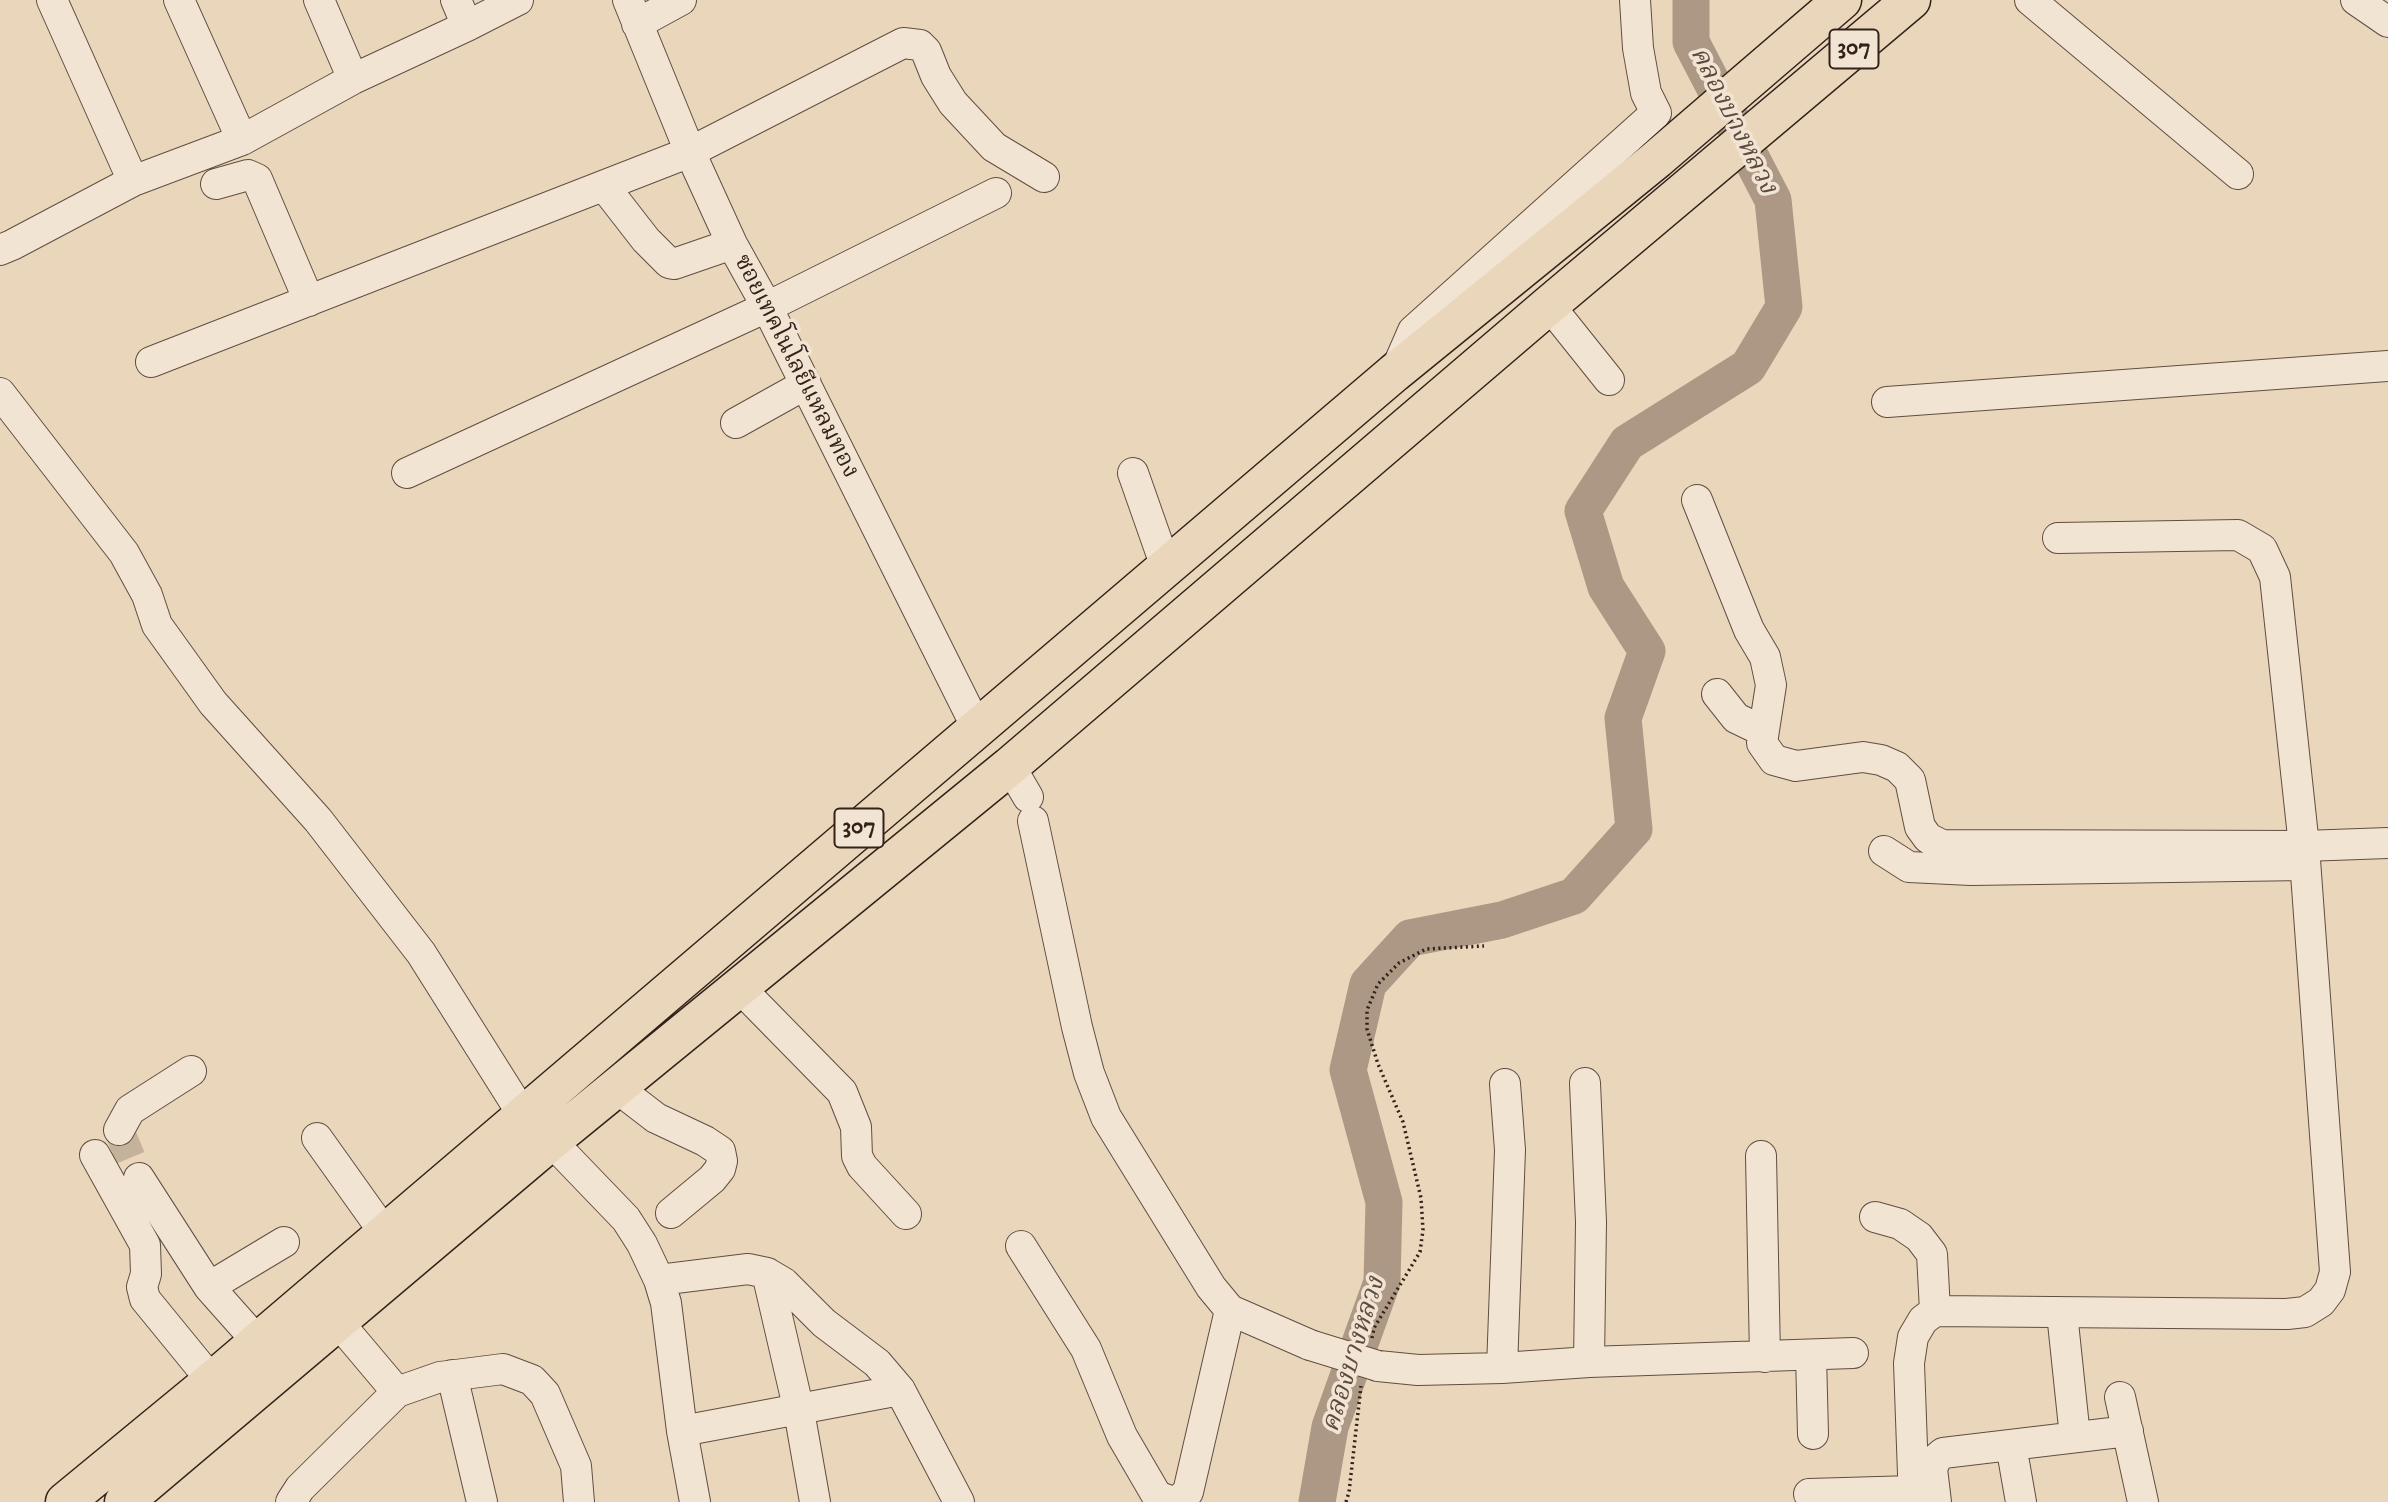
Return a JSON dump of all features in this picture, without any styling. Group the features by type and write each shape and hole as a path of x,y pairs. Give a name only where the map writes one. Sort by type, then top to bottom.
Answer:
{"main road":[{"name":"307","path":"65,1502 212,1381 1394,373 1657,159 1842,0"},
{"name":"307","path":"124,1502 551,1141 740,988 1024,795 1549,305 1911,0"},
{"path":"313,1293 338,1322"}],"street":[{"path":"52,0 133,181"},
{"path":"179,0 242,140"},
{"path":"319,0 353,79"},
{"path":"4,239 133,181 242,140 353,79 461,13 518,0"},
{"path":"633,12 681,0"},
{"path":"1394,373 1413,331 1656,113 1646,93 1638,48 1635,0"},
{"path":"2030,0 2238,174"},
{"path":"2356,0 2388,22"},
{"name":"ซอยเทคโนโลยีแหลมทอง","path":"633,12 690,152 732,244 806,384 977,728"},
{"path":"151,362 690,152 903,43 920,45 926,51 936,76 953,103 995,147 1044,177"},
{"path":"216,184 248,175 257,178 309,301"},
{"path":"604,186 646,240 669,262 674,264 732,244"},
{"path":"407,473 767,307 996,193"},
{"path":"1549,305 1609,380"},
{"path":"1887,402 2388,366"},
{"path":"736,423 806,384"},
{"path":"0,393 124,553 147,594 157,625 212,703 318,820 421,953 523,1115"},
{"path":"1133,473 1167,567"},
{"path":"1696,500 1749,630 1765,657 1771,685 1762,743 1774,760 1796,766 1863,757 1881,760 1897,767 1910,780 1920,827 1928,838 1942,845 2304,856"},
{"path":"1921,1498 1909,1363 1913,1337 1923,1320 1936,1311 2287,1314 2305,1312 2321,1302 2330,1290 2335,1272 2304,856 2275,577 2262,549 2238,535 2058,538"},
{"path":"1717,694 1736,718 1763,732"},
{"path":"1024,795 1077,1027 1089,1073 1106,1117 1211,1287 1230,1310 1310,1345 1418,1370 1853,1353"},
{"path":"1884,850 1909,867 1971,870 2304,856 2388,843"},
{"path":"740,988 842,1092 856,1127 857,1156 862,1166 906,1214"},
{"path":"119,1130 130,1110 191,1071"},
{"path":"1585,1083 1591,1222 1589,1362"},
{"path":"1502,1368 1510,1150 1505,1084"},
{"path":"617,1088 656,1118 720,1151 720,1168 712,1179 671,1213"},
{"path":"317,1138 384,1232"},
{"path":"551,1141 626,1219 642,1244 659,1280 666,1303 682,1431 695,1502"},
{"path":"95,1155 145,1245 146,1274 142,1287 145,1299 212,1381"},
{"path":"1760,1156 1765,1357"},
{"path":"139,1178 209,1287 257,1341"},
{"path":"1875,1217 1900,1224 1919,1237 1932,1254 1936,1311"},
{"path":"209,1287 284,1242"},
{"path":"1021,1246 1086,1349 1122,1436 1157,1496 1170,1501 1178,1501 1188,1492 1230,1310"},
{"path":"659,1280 748,1269 766,1273 784,1283 824,1323 877,1363 900,1390 959,1502"},
{"path":"766,1273 799,1411 815,1502"},
{"path":"2062,1313 2074,1437"},
{"path":"338,1322 397,1392"},
{"path":"1811,1355 1813,1434"},
{"path":"291,1502 300,1488 397,1392 440,1377 503,1369 532,1380 545,1394 576,1466 579,1502"},
{"path":"452,1375 482,1502"},
{"path":"682,1431 900,1390"},
{"path":"2120,1397 2143,1502"},
{"path":"1921,1498 1936,1459 1943,1453 2128,1431"},
{"path":"2011,1445 2021,1502"},
{"path":"1809,1494 1921,1498"}],"path":[{"path":"1346,1502 1374,1328 1420,1252 1423,1230 1421,1198 1403,1122 1378,1064 1367,1029 1367,1010 1378,984 1399,963 1426,949 1484,946"}],"waterway":[{"name":"คลองบางหลวง","path":"1317,1502 1330,1427 1382,1282 1384,1202 1348,1070 1368,984 1410,938 1502,920 1574,896 1634,829 1623,718 1647,651 1606,587 1583,511 1627,443 1748,367 1784,307 1773,200 1691,42 1691,0"}],"tunnel":[{"path":"119,1130 139,1178"}]}
